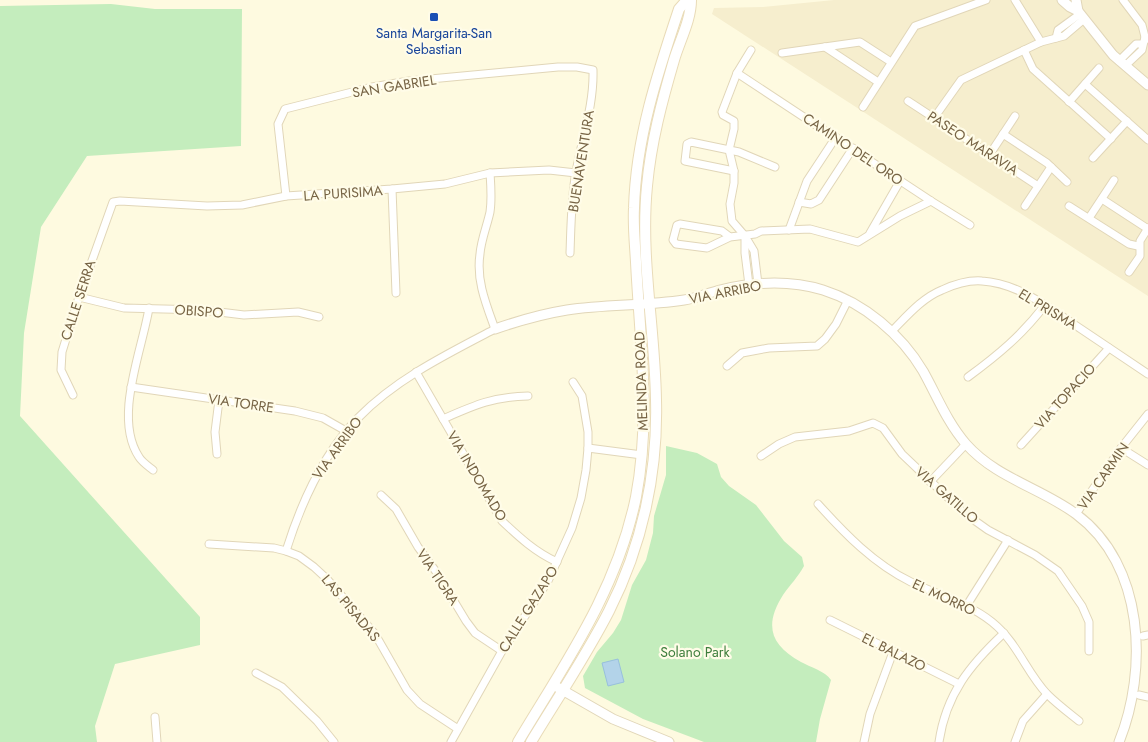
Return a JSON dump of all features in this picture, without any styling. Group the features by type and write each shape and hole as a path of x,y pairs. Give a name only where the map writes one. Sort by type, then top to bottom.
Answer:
{"main road":[{"name":"MELINDA ROAD","path":"531,742 600,629 616,597 635,549 645,512 653,468 656,421 655,375 645,223 650,161 660,109 691,10 689,0"},
{"name":"MELINDA ROAD","path":"518,742 594,615 615,569 632,515 642,455 645,414 634,209 638,160 654,84 679,10 689,0"}],"street":[{"path":"863,107 915,26 986,0"},
{"path":"1015,0 1041,42"},
{"path":"1062,0 1081,15 1122,64 1148,85"},
{"path":"1076,0 1081,15"},
{"path":"1122,64 1136,44 1145,40 1142,25 1123,0"},
{"path":"934,118 961,80 1041,42 1056,38 1058,30 1081,15"},
{"path":"782,53 860,42 891,62"},
{"path":"825,47 878,82"},
{"path":"752,50 737,73 722,112 723,115 734,121 729,150 734,171 730,204 732,220 754,251 753,285"},
{"path":"1024,50 1033,69 1111,139"},
{"name":"SAN GABRIEL","path":"286,196 278,124 285,109 372,87 409,81 558,67 577,67 593,70"},
{"path":"1069,102 1099,68"},
{"name":"BUENAVENTURA","path":"570,253 572,205 576,173 594,88 593,70"},
{"name":"CAMINO DEL ORO","path":"737,73 970,225"},
{"path":"1085,84 1148,140"},
{"name":"PASEO MARAVIA","path":"908,100 1038,186"},
{"path":"990,154 1015,116"},
{"path":"1093,158 1127,121"},
{"path":"1003,134 1051,167 1068,182"},
{"path":"789,230 807,182 836,137"},
{"path":"734,171 687,162 684,159 689,142 739,152 774,168"},
{"path":"800,202 811,204 819,200 853,148"},
{"path":"1025,206 1051,167"},
{"name":"LA PURISIMA","path":"111,204 120,201 207,206 242,205 286,196 444,184 490,174 549,170 576,173"},
{"path":"490,174 492,194 490,212 480,252 479,267 480,281 494,329"},
{"path":"1089,218 1114,180"},
{"path":"868,235 900,181"},
{"path":"392,189 396,293"},
{"path":"1102,199 1148,228 1138,246 1140,256 1129,272"},
{"path":"730,237 722,231 680,224 676,225 673,240 676,244 708,248 730,237 767,231 819,230 858,242 900,216 931,201"},
{"name":"CALLE SERRA","path":"73,395 61,370 62,352 111,204"},
{"path":"1069,206 1129,244 1138,246"},
{"name":"EL PRISMA","path":"892,331 919,304 940,290 982,280 1023,292 1148,374"},
{"name":"VIA ARRIBO","path":"286,551 306,496 318,471 346,431 358,418 387,392 416,372 494,329 527,318 566,310 683,300 753,285 799,285 822,290 848,300 878,319 892,331 908,349 923,371 947,418 966,444 980,457 1000,473 1054,500 1076,514 1095,530 1110,548 1133,590 1146,636 1142,677 1138,695 1132,716 1119,742"},
{"name":"OBISPO","path":"79,296 124,308 203,310 244,315 298,312 319,317"},
{"path":"727,366 742,354 769,348 817,346 826,339 848,300"},
{"path":"968,376 997,355 1023,332 1045,305"},
{"path":"149,308 131,387 127,414 128,430 140,458 153,470"},
{"name":"VIA TOPACIO","path":"1021,445 1109,348"},
{"name":"VIA INDOMADO","path":"416,372 502,521 540,554 557,562"},
{"name":"CALLE GAZAPO","path":"451,742 502,651 548,582 572,528 581,498 588,448 588,432 582,396 574,382"},
{"name":"VIA TORRE","path":"131,387 295,411 323,418 346,431"},
{"path":"443,419 481,402 509,396 528,396"},
{"path":"217,454 215,432 220,400"},
{"name":"VIA CARMIN","path":"1076,514 1121,448 1148,414"},
{"name":"VIA GATILLO","path":"761,456 778,444 796,436 849,431 873,423 883,428 902,454 964,513 988,530 1035,555 1058,571 1071,587 1090,622 1089,651"},
{"path":"930,482 966,444"},
{"path":"588,448 642,455"},
{"path":"1121,448 1148,465"},
{"name":"VIA TIGRA","path":"381,495 396,509 418,547 438,573 475,633 502,651"},
{"name":"EL MORRO","path":"818,504 864,551 886,568 936,594 967,605 992,622 1016,648 1047,694 1079,721"},
{"path":"967,605 1008,540"},
{"name":"LAS PISADAS","path":"209,544 286,551 299,556 314,567 327,578 375,634 407,690 420,704 458,729"},
{"name":"EL BALAZO","path":"830,620 959,684"},
{"path":"939,742 943,721 959,684 970,668 1004,633"},
{"path":"864,742 870,714 893,652"},
{"path":"256,673 282,688 316,721 334,742"},
{"path":"552,685 650,739 668,742"},
{"path":"1015,742 1024,721 1047,694"},
{"path":"1138,695 1148,697"},
{"path":"154,717 157,742"}],"shaded area":[{"path":"834,0 1148,0 1148,296 712,14 714,8 763,7"}],"green space":[{"path":"111,4 155,9 242,9 241,146 87,156 41,227 24,333 20,416 200,617 200,645 115,664 95,726 97,742 0,742 0,6"},
{"name":"Solano Park","path":"666,446 697,453 717,464 721,477 729,486 756,505 784,541 802,557 804,566 777,606 772,625 773,633 782,649 801,662 825,674 831,680 820,719 816,742 704,742 643,719 585,688 583,676 597,652 621,620 632,585 646,560 653,533 654,516 666,475"}],"water":[{"path":"618,659 624,682 608,686 602,663"}],"place":[{"name":"Santa Margarita-San Sebastian","path":"434,17"}]}
